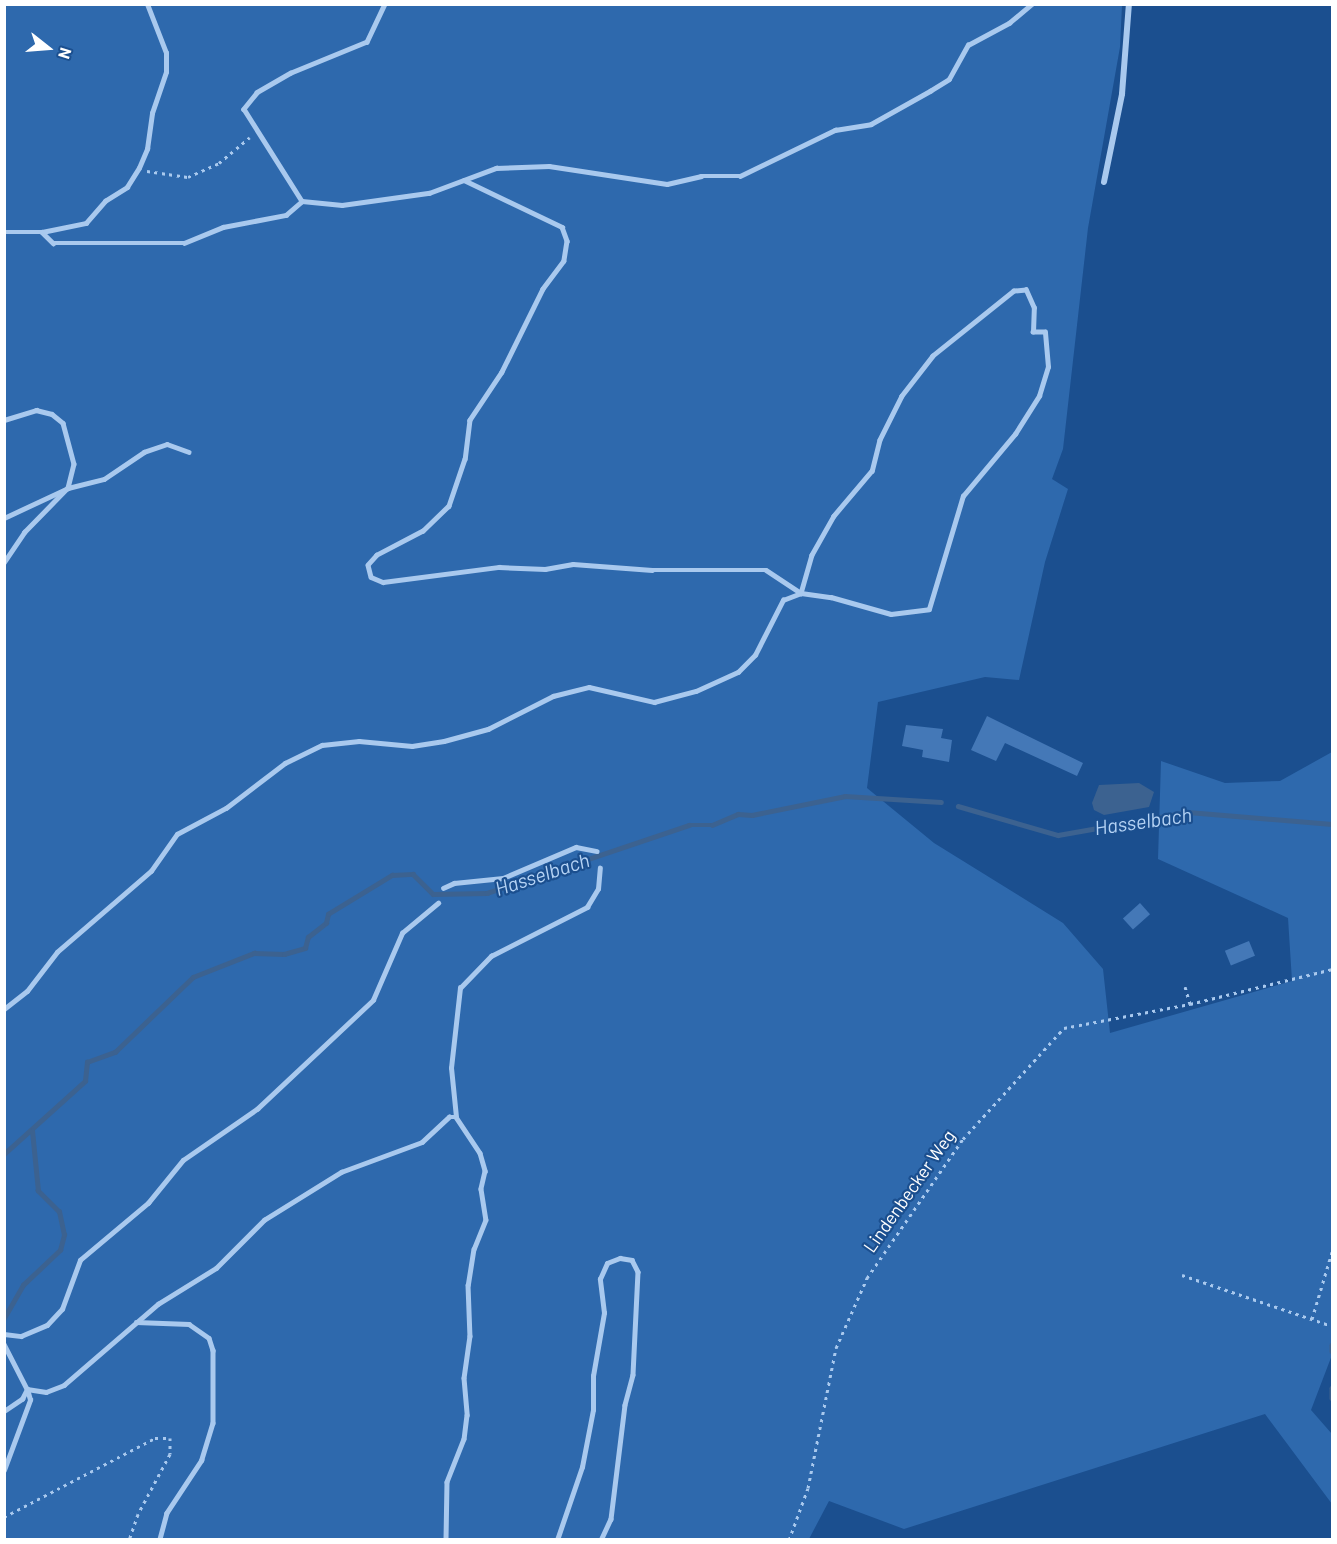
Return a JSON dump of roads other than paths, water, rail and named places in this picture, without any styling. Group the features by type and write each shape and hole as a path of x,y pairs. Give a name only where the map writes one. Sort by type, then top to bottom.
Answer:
{"street":[{"path":"1104,182 1122,94 1129,4"}],"lane":[{"path":"4,232 42,232 86,223 105,201 127,187 139,168 147,150 152,113 166,72 166,53 147,4"},
{"path":"302,201 244,109 257,93 291,73 367,42 385,4"},
{"path":"42,232 53,243 184,243 223,227 286,215 302,201 342,205 429,193 496,168 549,166 667,184 701,176 740,176 835,130 871,124 930,91 949,79 968,45 1010,23 1032,4"},
{"path":"464,180 562,227 567,241 564,261 543,289 502,372 470,420 465,459 449,506 423,531 376,555 368,565 371,577 383,582 499,567 545,569 573,564 652,570 766,570 801,593 831,597 891,614 929,609 963,496 1016,434 1039,396 1048,367 1045,332 1033,332 1034,308 1026,290 1014,291 933,357 902,396 880,440 872,471 834,516 812,555 801,593"},
{"path":"4,420 36,410 63,423 74,464 68,488 25,532 4,563"},
{"path":"4,518 68,488 104,479 144,452 167,444 189,452"},
{"path":"4,1009 27,991 57,952 152,871 177,834 226,808 285,763 322,745 359,741 412,746 444,741 488,729 553,696 589,687 654,702 696,691 738,672 755,655 783,600 801,593"},
{"path":"443,888 454,883 503,878 576,847 597,851"},
{"path":"446,1539 447,1482 464,1439 467,1415 464,1378 471,1336 468,1285 474,1249 486,1220 481,1190 485,1171 480,1153 456,1117 452,1068 460,988 491,956 587,907 598,889 600,867"},
{"path":"4,1334 21,1336 47,1325 62,1309 80,1260 148,1203 183,1160 257,1109 373,1000 402,933 438,903"},
{"path":"27,1389 46,1392 64,1385 136,1322 185,1284 216,1268 264,1220 341,1172 422,1142 449,1118 456,1117"},
{"path":"557,1539 582,1467 593,1410 593,1376 604,1312 600,1279 607,1263 620,1258 632,1260 638,1272 633,1375 625,1405 611,1519 601,1539"},
{"path":"136,1322 189,1324 209,1338 213,1350 213,1424 202,1460 167,1512 160,1539"},
{"path":"4,1344 27,1389 30,1400 4,1470"},
{"path":"4,1411 22,1399 27,1389"}],"waterway":[{"name":"Hasselbach","path":"4,1154 85,1081 87,1062 115,1052 193,977 254,953 284,954 305,948 308,937 326,923 328,914 392,875 413,874 433,894 487,893 689,825 712,825 738,814 752,815 845,796 941,802"},
{"name":"Hasselbach","path":"958,806 1058,835 1188,812 1332,824"},
{"name":"Hasselbach","path":"4,1318 23,1285 60,1250 64,1235 59,1212 38,1191 32,1131"},
{"path":"1332,1345 1332,1351"},
{"path":"1332,1388 1332,1398"}]}
